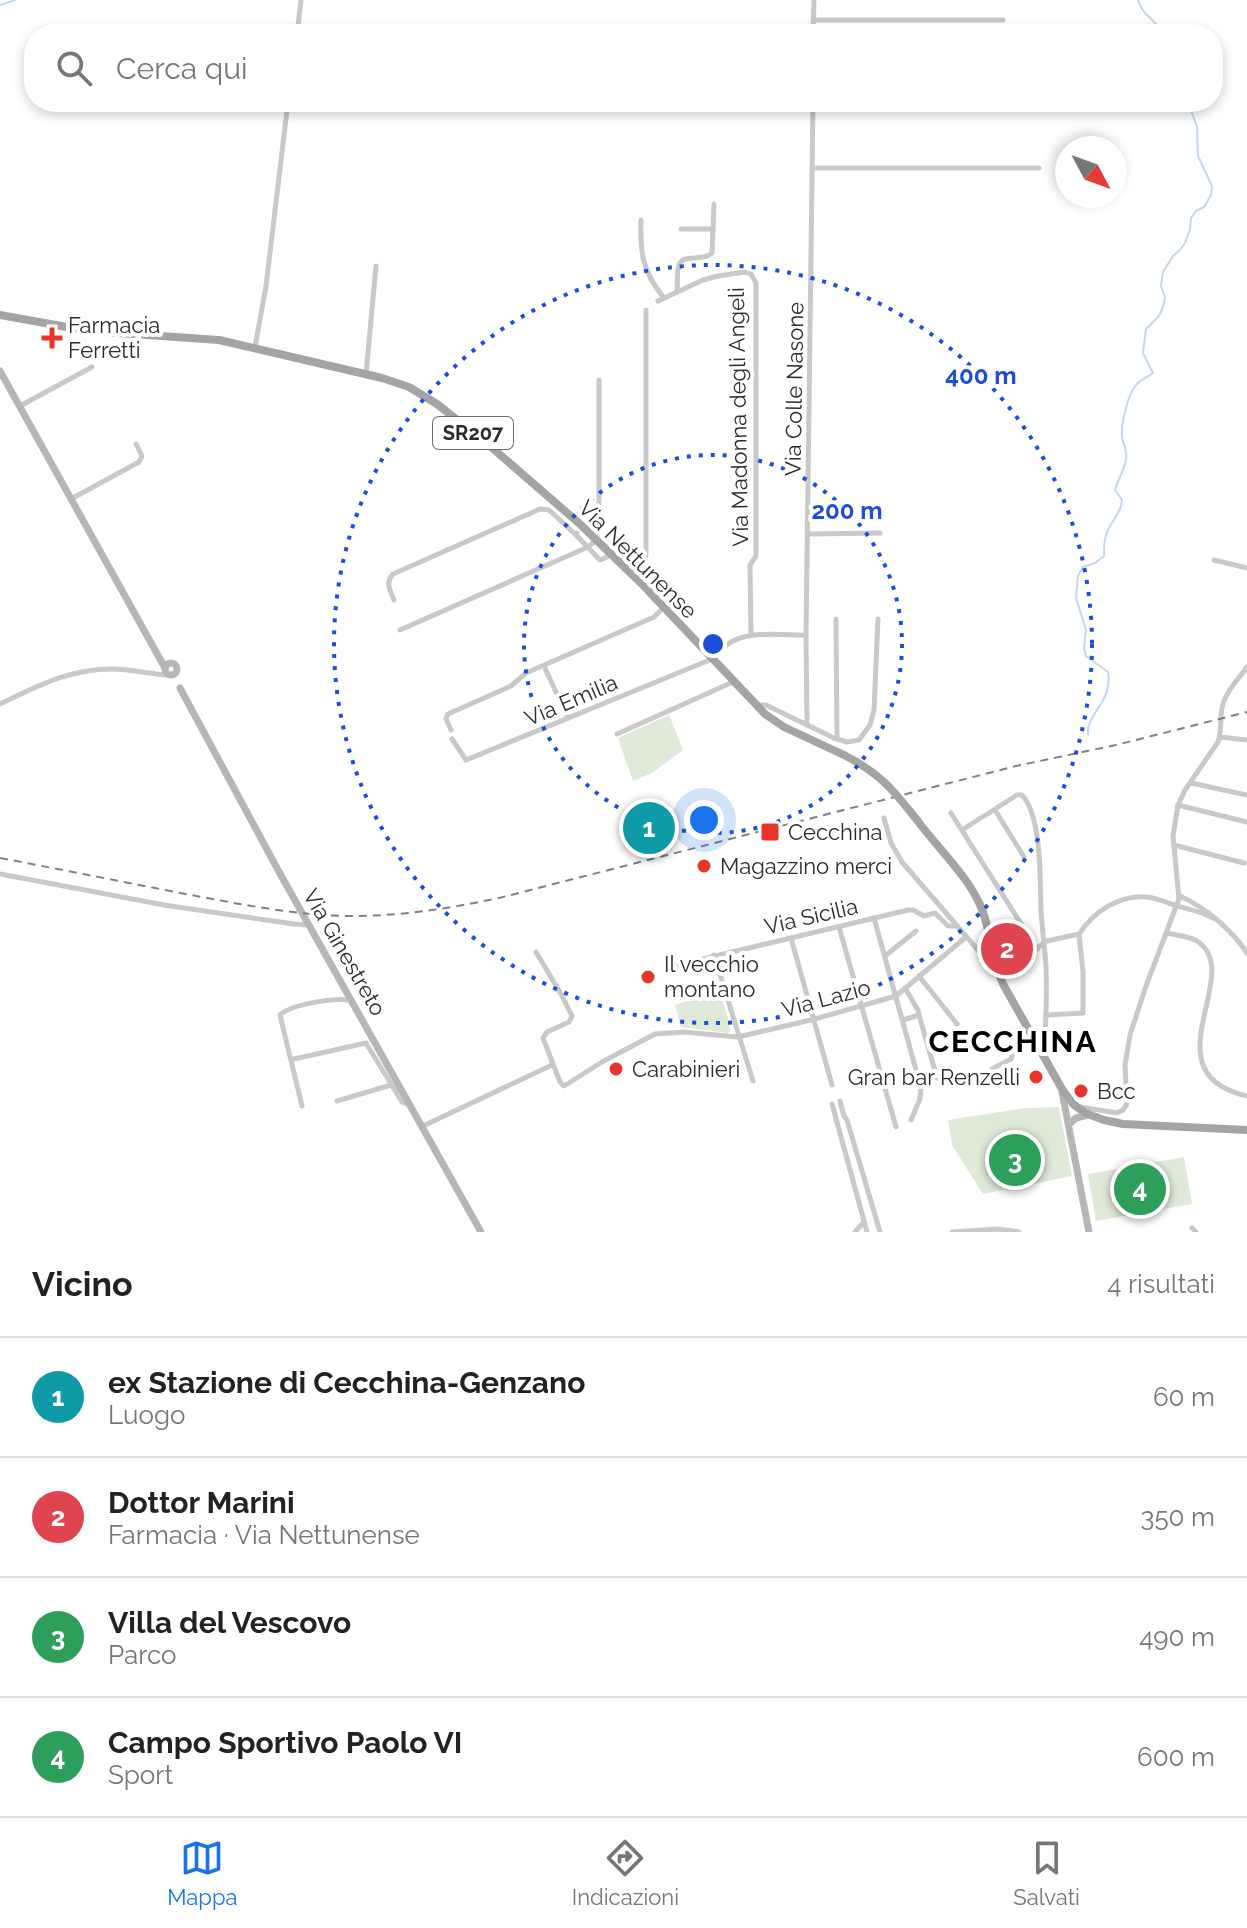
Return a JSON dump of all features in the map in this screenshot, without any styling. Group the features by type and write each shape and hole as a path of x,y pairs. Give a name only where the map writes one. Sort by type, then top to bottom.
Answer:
{"main road":[{"name":"Via Nettunense","path":"0,315 89,331 204,338 255,347 401,383 434,401 593,536 756,707 784,727 867,767 883,779 963,878 976,899 984,914 998,971 1044,1059 1076,1107 1088,1115 1123,1124 1247,1130"}],"street":[{"path":"298,24 301,0"},
{"path":"813,24 814,0"},
{"path":"813,20 1003,20"},
{"path":"255,347 268,270 287,112"},
{"name":"Via Colle Nasone","path":"807,725 813,112"},
{"path":"813,168 1039,168"},
{"path":"677,292 680,263 712,254 714,204"},
{"name":"Via Madonna degli Angeli","path":"641,220 643,262 661,300 708,278 741,272 751,274 756,283 756,556 750,565 751,635"},
{"path":"681,229 713,229"},
{"path":"366,374 376,266"},
{"path":"641,583 646,553 646,310"},
{"path":"20,406 92,367"},
{"name":"Via Ginestreto","path":"0,371 160,658 170,670 481,1232"},
{"path":"400,630 588,547 597,520 599,500 599,380"},
{"path":"71,499 139,462 142,456 136,444"},
{"path":"394,600 388,585 393,574 540,509 549,510 600,560 612,555"},
{"path":"576,535 581,525"},
{"path":"808,534 880,533"},
{"path":"1214,560 1247,568"},
{"path":"451,730 446,719 448,714 511,686 526,673 654,617 663,608"},
{"path":"836,619 837,739"},
{"path":"756,707 764,704 837,739 859,740 874,710 878,619"},
{"path":"712,659 730,643 751,635 806,635"},
{"name":"Via Emilia","path":"452,739 466,760 712,659"},
{"path":"544,666 568,718"},
{"path":"1076,1107 1117,1113 1124,1109 1127,1102 1125,1065 1130,1035 1180,896 1173,827 1178,805 1220,737 1224,702 1247,667"},
{"path":"0,704 38,685 76,673 107,669 170,670"},
{"path":"617,734 733,682"},
{"path":"1220,737 1247,740"},
{"path":"1191,783 1247,795"},
{"path":"962,830 1017,795 1022,795 1027,801 1036,830 1046,963 1044,1059"},
{"path":"1178,805 1247,822"},
{"path":"995,810 1024,857"},
{"path":"951,813 1037,949"},
{"path":"884,818 899,858 998,971 1043,943 1079,934 1098,912 1122,900 1145,897 1213,918"},
{"path":"1174,845 1244,863"},
{"path":"0,874 164,905 309,925"},
{"path":"1180,896 1202,908 1228,930 1247,953"},
{"name":"Via Sicilia","path":"665,968 911,909 924,916 935,913 948,926 957,926"},
{"path":"874,918 921,1092 911,1120"},
{"path":"839,927 896,1127"},
{"path":"885,956 916,931"},
{"path":"1166,933 1197,941 1213,959 1216,977 1203,1048 1204,1065 1212,1080 1225,1090 1247,1096"},
{"path":"1031,941 1043,934"},
{"path":"1046,1015 1083,1013 1079,934"},
{"name":"Via Lazio","path":"552,1065 560,1083 566,1086 655,1034 673,1032 738,1037 862,1007 896,996 966,937"},
{"path":"791,938 832,1085"},
{"path":"423,1126 552,1065 543,1036 569,1022 572,1016 536,952"},
{"path":"714,955 753,1081"},
{"path":"919,976 957,1024"},
{"path":"905,988 918,1010 937,1078"},
{"path":"302,1106 280,1015 286,1010 317,1003 340,999 352,1001"},
{"path":"903,1020 919,1015"},
{"path":"992,1069 1011,1059 1013,1052 1034,1040"},
{"path":"294,1059 366,1043 403,1103 411,1105"},
{"path":"337,1101 391,1085"},
{"path":"1062,1089 1089,1232"},
{"path":"840,1101 880,1232"},
{"path":"832,1104 867,1232"},
{"path":"1069,1124 1076,1118 1088,1115"},
{"path":"855,1232 864,1222"},
{"path":"952,1232 998,1229 1019,1232"}],"green space":[{"path":"669,715 683,750 652,773 633,781 618,738"},
{"path":"720,991 728,1018 728,1033 681,1027 675,1005"},
{"path":"1059,1107 1072,1176 983,1194 952,1145 948,1120 1027,1108"},
{"path":"1184,1157 1192,1204 1096,1221 1088,1174"}],"waterway":[{"path":"0,5 15,0"},
{"path":"1138,0 1156,24"},
{"path":"1088,735 1091,720 1107,692 1108,672 1086,656 1086,630 1076,598 1078,576 1083,567 1104,556 1107,533 1121,505 1122,500 1115,490 1126,457 1122,436 1124,416 1134,387 1153,373 1143,353 1146,329 1163,307 1163,272 1185,243 1191,218 1204,207 1211,195 1212,186 1198,156 1197,127 1192,112"}],"railway":[{"path":"0,858 292,912 333,916 409,913 499,898 1016,766 1247,712"}],"place":[{"name":"Farmacia Ferretti","path":"52,338"},
{"name":"ex Stazione di Cecchina-Genzano","path":"649,828"},
{"name":"Cecchina","path":"770,832"},
{"name":"Magazzino merci","path":"704,866"},
{"name":"Dottor Marini","path":"1007,949"},
{"name":"Il vecchio montano","path":"648,977"},
{"name":"Carabinieri","path":"616,1069"},
{"name":"Gran bar Renzelli","path":"1036,1077"},
{"name":"Bcc","path":"1081,1091"},
{"name":"Villa del Vescovo","path":"1015,1160"},
{"name":"Campo Sportivo Paolo VI","path":"1140,1189"}],"district":[{"name":"CECCHINA","path":"1013,1042"}]}
